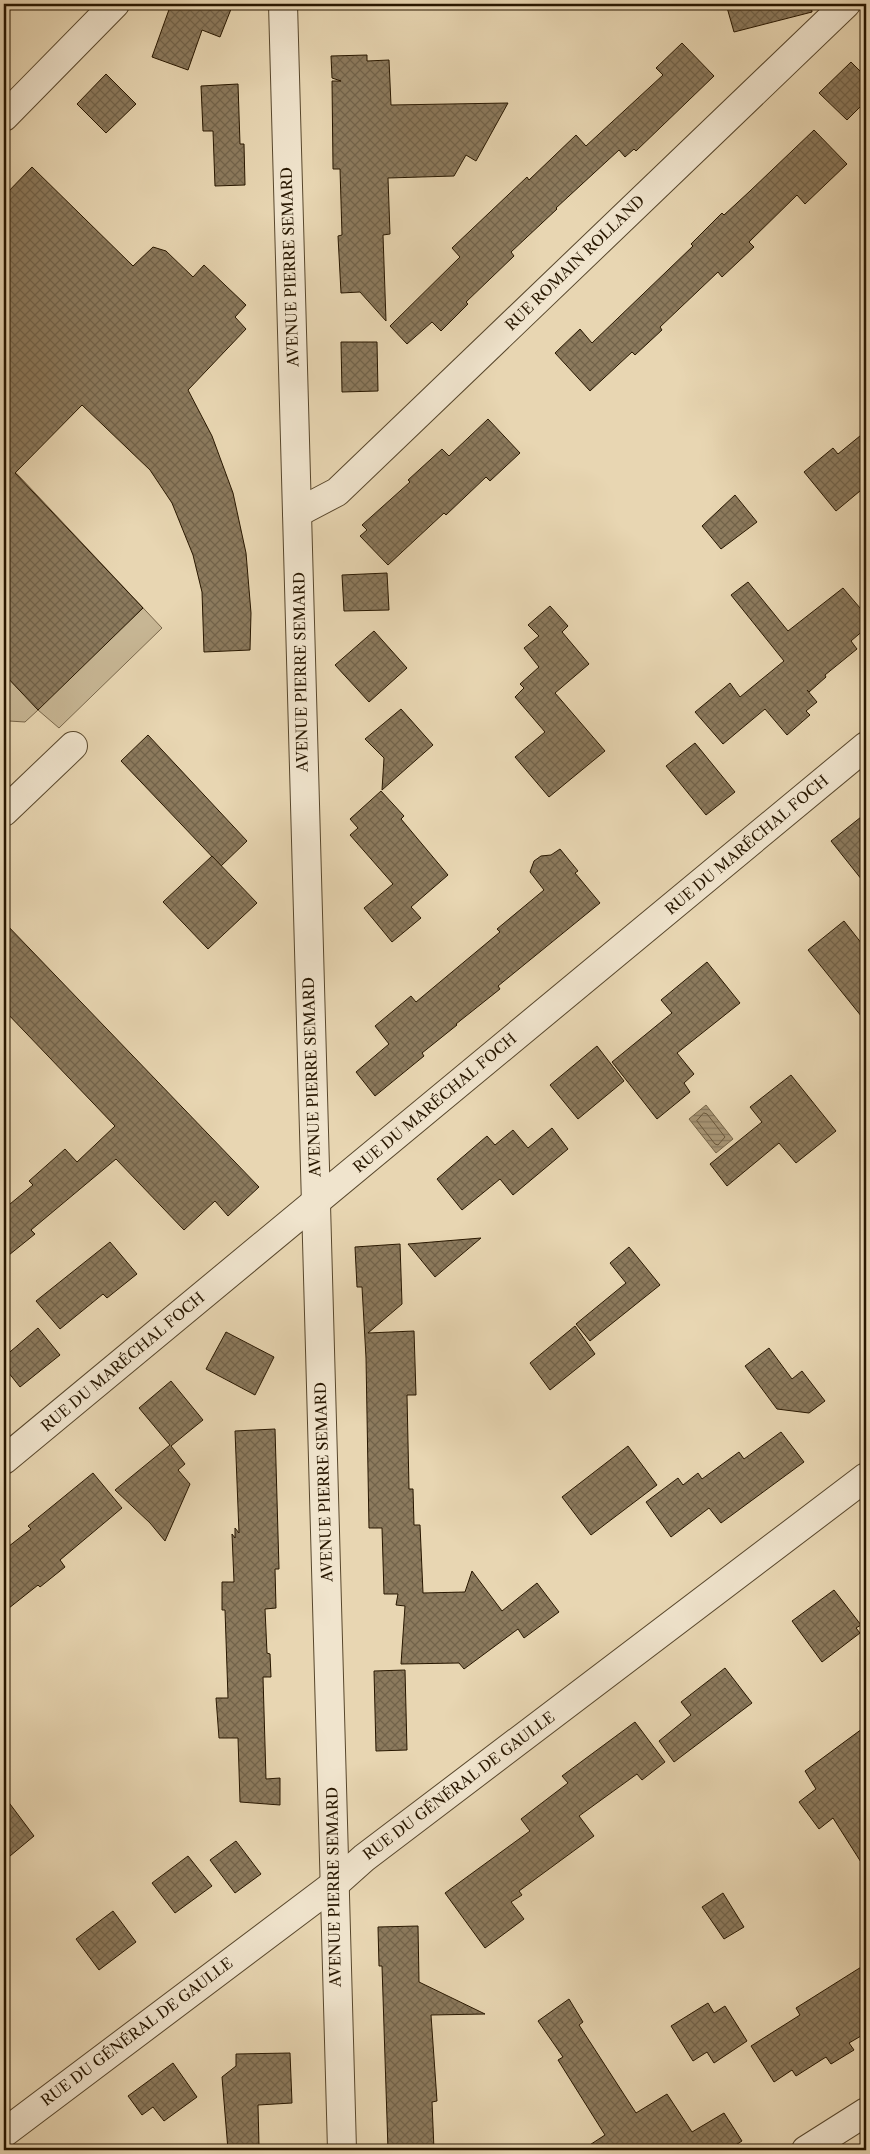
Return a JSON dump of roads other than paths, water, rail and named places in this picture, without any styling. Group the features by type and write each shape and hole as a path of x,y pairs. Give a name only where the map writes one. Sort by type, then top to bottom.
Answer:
{"street":[{"path":"4,117 115,4"},
{"name":"AVENUE PIERRE SEMARD","path":"283,4 315,1202 336,1883 334,1931 342,2150"},
{"name":"RUE ROMAIN ROLLAND","path":"297,513 337,492 846,4"},
{"path":"853,4 866,11"},
{"path":"4,812 72,746"},
{"name":"RUE DU MARÉCHAL FOCH","path":"4,1460 866,746"},
{"name":"RUE DU GÉNÉRAL DE GAULLE","path":"4,2133 336,1883 372,1852 866,1477"},
{"path":"806,2150 866,2112"}],"water":[{"path":"706,1105 733,1139 716,1153 689,1119"}]}
